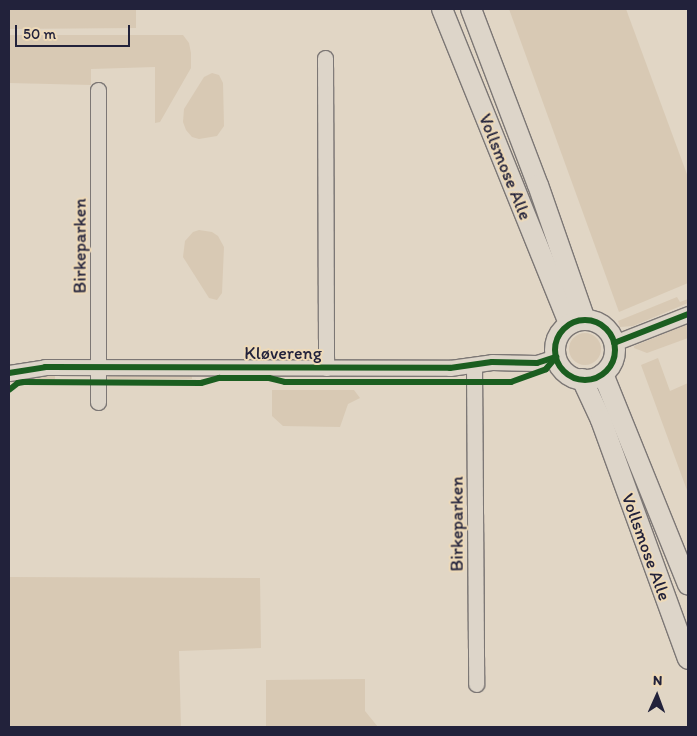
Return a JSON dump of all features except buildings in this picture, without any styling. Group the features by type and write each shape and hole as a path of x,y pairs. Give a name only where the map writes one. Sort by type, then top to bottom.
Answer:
{"street":[{"name":"Vollsmose Alle","path":"442,9 577,322"},
{"name":"Vollsmose Alle","path":"471,9 538,185 577,322"},
{"path":"325,58 326,368"},
{"name":"Birkeparken","path":"98,90 100,368 98,402"},
{"path":"614,343 688,314"},
{"path":"577,322 602,325 608,331 614,343 613,359 603,374 589,379 582,379 567,373 556,357 557,339 577,322"},
{"name":"Kløvereng","path":"9,373 45,367 450,368 492,362 537,362 556,357"},
{"name":"Birkeparken","path":"474,365 476,684"},
{"name":"Vollsmose Alle","path":"603,374 688,584"},
{"name":"Vollsmose Alle","path":"582,379 601,420 688,659"}],"shaded area":[{"path":"9,9 136,9 136,28 9,29"},
{"path":"509,9 626,9 688,177 688,283 619,312"},
{"path":"9,35 183,35 189,43 191,68 160,122 155,123 155,67 91,69 91,85 9,83"},
{"path":"212,73 219,75 223,83 224,126 217,136 199,139 192,137 186,130 183,122 184,109 204,77"},
{"path":"199,230 212,232 218,236 224,247 222,293 217,300 209,298 183,257 185,241 193,232"},
{"path":"677,297 680,302 688,299 688,303 633,326 620,327 618,321"},
{"path":"688,324 688,338 647,353 634,348 634,346"},
{"path":"585,333 597,337 601,349 597,361 585,365 573,361 569,349 573,337"},
{"path":"658,358 670,391 688,383 688,493 641,365"},
{"path":"29,375 55,375 55,379 18,380 9,384 9,380"},
{"path":"110,375 192,375 192,379 106,379"},
{"path":"272,390 354,390 360,398 348,404 340,427 283,426 272,416"},
{"path":"9,577 260,578 261,648 179,651 181,727 9,727"},
{"path":"365,679 365,711 378,727 266,727 266,680"}],"cycle path":[{"path":"614,343 688,314"},
{"path":"585,320 602,325 610,333 615,350 610,367 602,375 585,380 568,375 560,367 555,350 560,333 568,325 585,320"},
{"path":"9,373 45,367 450,368 492,362 537,363 556,357"},
{"path":"9,390 18,383 24,382 201,383 219,378 269,378 285,382 511,382 546,369 556,357"}]}
